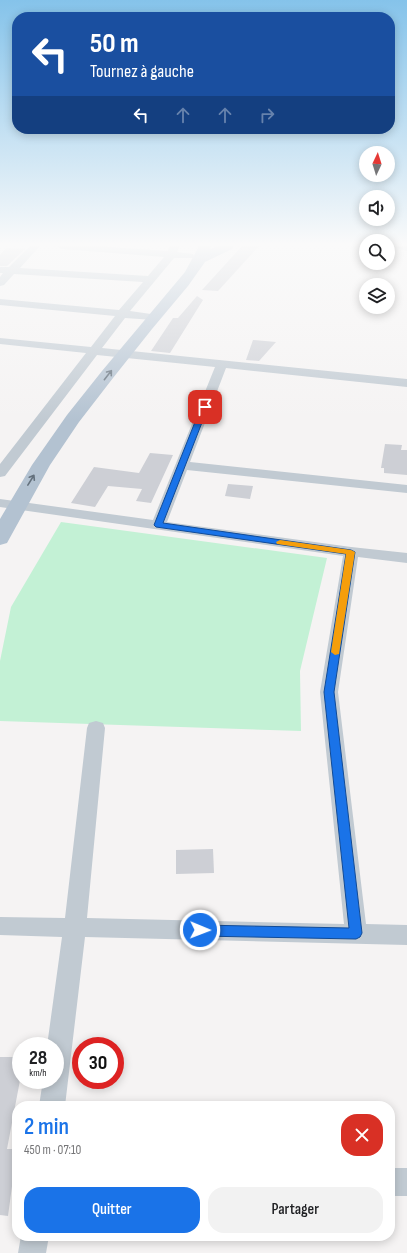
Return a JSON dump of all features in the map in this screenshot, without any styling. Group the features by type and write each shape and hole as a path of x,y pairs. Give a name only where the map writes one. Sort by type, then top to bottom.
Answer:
{"main road":[{"path":"0,539 7,497 65,429 118,353 147,316 162,304"}],"street":[{"path":"7,304 147,316"},
{"path":"0,473 130,304"},
{"path":"0,341 407,383"},
{"path":"158,525 222,364"},
{"path":"182,465 407,489"},
{"path":"7,497 158,525 351,552 407,558"},
{"path":"351,552 329,692 356,933"},
{"path":"53,1101 75,928 96,728"},
{"path":"0,926 407,935"},
{"path":"395,1182 407,1182"},
{"path":"32,1253 34,1241"}],"green space":[{"path":"61,522 327,558 300,671 301,731 0,721 0,661 11,607"}],"building":[{"path":"190,304 200,304 170,353 151,351 173,318 178,318"},
{"path":"253,340 276,342 259,361 246,360"},
{"path":"385,444 402,445 401,450 407,450 407,475 384,473 384,468 381,468"},
{"path":"150,453 173,455 151,503 136,501 142,489 108,486 95,507 71,503 94,467 139,473"},
{"path":"228,484 253,486 250,499 225,496"},
{"path":"213,849 214,873 176,874 176,850"},
{"path":"0,1057 12,1057 12,1089 18,1089 16,1101 12,1101 12,1123 7,1149 12,1149 12,1186 8,1216 0,1215"}],"slow traffic":[{"path":"280,542 351,552 335,652"}],"route":[{"path":"200,930 356,933 329,692 351,552 158,525 205,407"}]}
